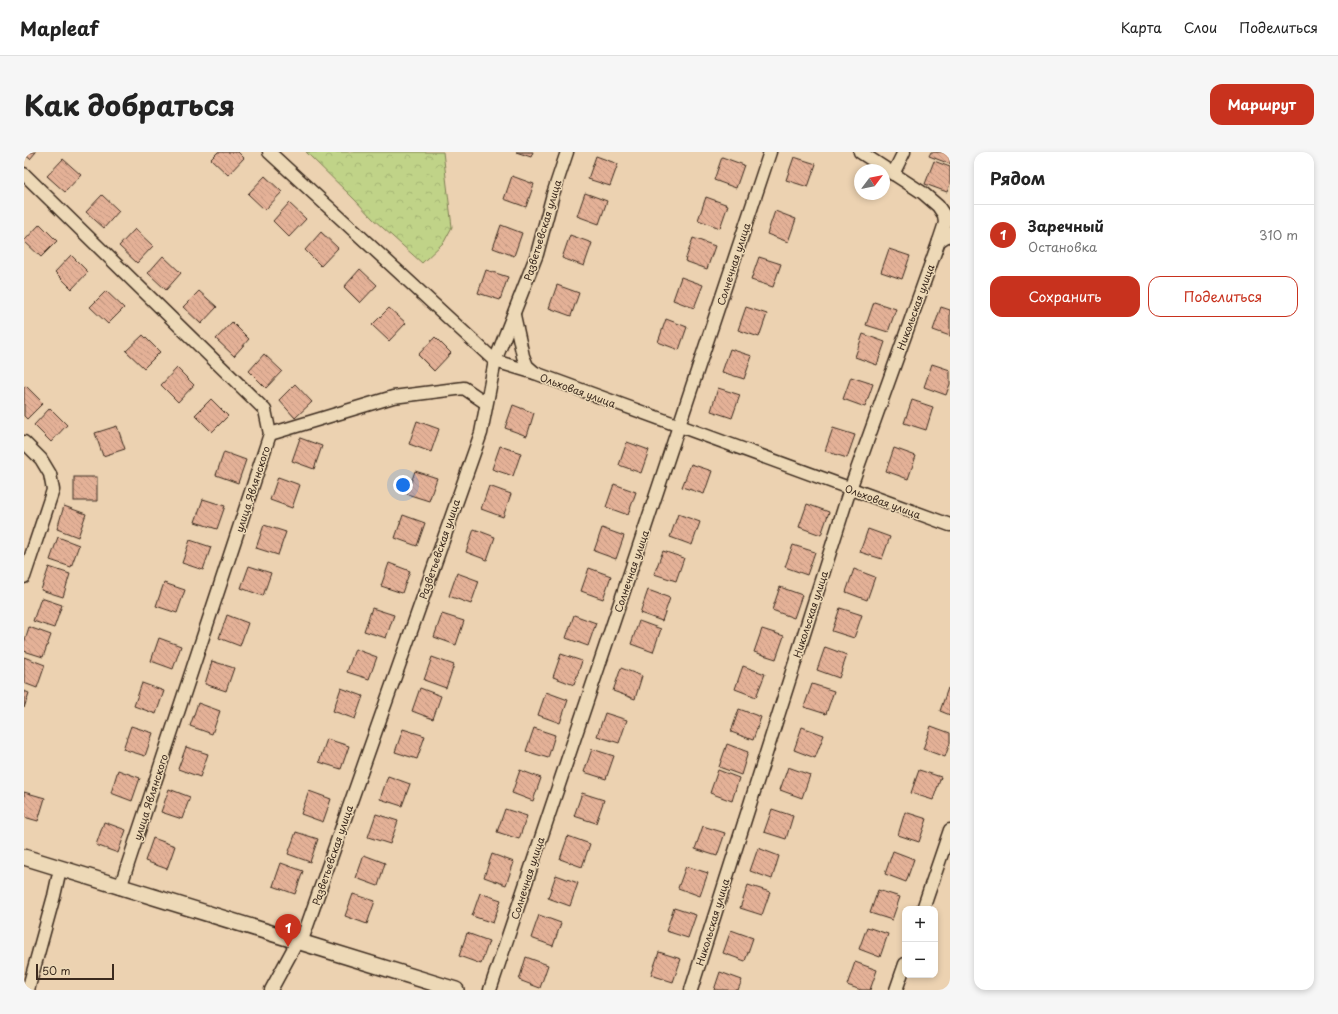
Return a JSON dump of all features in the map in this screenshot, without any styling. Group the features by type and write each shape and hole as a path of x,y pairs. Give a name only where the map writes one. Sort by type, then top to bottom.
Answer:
{"street":[{"name":"Ольховая улица","path":"269,152 495,361 535,373 950,525"},
{"name":"Разветьевская улица","path":"271,990 299,942 481,433 495,361 537,254 553,194 567,152"},
{"name":"Солнечная улица","path":"490,990 770,152"},
{"name":"Никольская улица","path":"691,990 850,489 945,223 944,215 938,206 923,193 860,152"},
{"path":"893,174 904,152"},
{"name":"улица Являнского","path":"24,174 265,410 270,434 120,888"},
{"path":"939,241 950,234"},
{"path":"514,315 523,356 527,366 535,373"},
{"path":"270,434 393,397 464,388 486,403"},
{"path":"24,442 41,459 50,474 53,490 24,577"},
{"path":"925,906 950,830"},
{"path":"24,857 120,888 456,990"},
{"path":"28,990 60,869"},
{"path":"896,990 902,973"}],"green space":[{"path":"306,152 443,152 452,227 444,242 422,263 373,219"}],"building":[{"path":"24,152 36,152 30,159 24,154"},
{"path":"218,152 238,152 244,158 228,175 211,159"},
{"path":"516,152 533,152 531,157"},
{"path":"931,152 950,152 950,164 929,156"},
{"path":"596,156 618,164 610,186 588,179"},
{"path":"722,157 744,165 736,188 714,180"},
{"path":"794,157 816,164 808,187 786,180"},
{"path":"63,159 81,175 65,192 47,176"},
{"path":"934,161 950,167 950,184 947,192 925,184"},
{"path":"265,176 282,192 265,210 248,194"},
{"path":"512,176 534,184 526,207 504,199"},
{"path":"585,193 607,201 599,224 577,216"},
{"path":"102,195 119,211 104,228 86,212"},
{"path":"706,197 728,205 720,228 698,220"},
{"path":"289,203 306,219 289,237 273,221"},
{"path":"775,211 796,219 788,242 767,234"},
{"path":"40,224 57,241 41,257 24,241"},
{"path":"501,225 522,233 514,256 493,248"},
{"path":"135,229 153,246 137,263 119,246"},
{"path":"321,232 338,248 321,266 305,250"},
{"path":"570,235 592,243 584,266 562,258"},
{"path":"693,238 715,246 707,269 685,261"},
{"path":"889,249 910,256 902,279 881,272"},
{"path":"71,255 88,272 72,289 55,272"},
{"path":"163,256 181,273 166,290 148,273"},
{"path":"759,257 781,264 773,287 751,280"},
{"path":"360,269 377,285 360,303 344,287"},
{"path":"486,270 508,277 500,300 478,293"},
{"path":"681,277 703,285 694,308 673,300"},
{"path":"557,285 579,293 571,316 549,308"},
{"path":"106,291 124,308 108,324 90,307"},
{"path":"199,291 217,307 201,324 183,307"},
{"path":"874,302 896,309 888,332 866,325"},
{"path":"746,307 767,314 759,337 738,330"},
{"path":"941,307 950,310 950,336 933,330"},
{"path":"389,308 406,323 389,341 372,325"},
{"path":"666,319 687,327 679,350 658,342"},
{"path":"232,322 249,339 234,356 216,339"},
{"path":"863,334 885,342 877,365 855,357"},
{"path":"143,335 160,352 144,368 126,351"},
{"path":"435,337 451,353 434,371 418,355"},
{"path":"730,349 752,356 744,379 722,372"},
{"path":"264,354 282,371 266,388 249,371"},
{"path":"932,364 950,370 950,384 946,395 924,387"},
{"path":"177,368 194,385 178,402 161,385"},
{"path":"851,377 873,384 865,407 843,399"},
{"path":"295,384 312,402 295,418 279,400"},
{"path":"26,386 43,403 27,419 24,416 24,387"},
{"path":"718,388 740,395 732,418 711,411"},
{"path":"211,399 228,416 212,432 195,415"},
{"path":"912,400 933,407 926,430 904,423"},
{"path":"513,405 534,413 527,436 505,428"},
{"path":"50,408 67,425 51,442 34,425"},
{"path":"417,421 439,429 431,452 409,444"},
{"path":"117,426 125,449 103,456 95,433"},
{"path":"833,428 855,435 847,458 825,451"},
{"path":"300,438 322,446 314,469 292,461"},
{"path":"627,442 649,450 641,473 619,465"},
{"path":"500,446 521,453 513,476 492,469"},
{"path":"894,448 916,456 908,479 886,471"},
{"path":"224,452 246,460 238,483 216,475"},
{"path":"691,464 712,471 704,494 682,487"},
{"path":"415,471 437,478 429,501 407,494"},
{"path":"74,477 97,477 97,501 74,501"},
{"path":"278,477 300,485 292,508 270,500"},
{"path":"614,484 636,492 628,515 606,507"},
{"path":"489,486 511,494 503,517 481,509"},
{"path":"203,499 225,506 217,529 195,522"},
{"path":"807,504 829,512 821,535 799,527"},
{"path":"64,506 86,514 78,537 57,529"},
{"path":"678,514 700,522 692,545 670,537"},
{"path":"403,515 425,523 417,546 395,538"},
{"path":"264,525 286,532 278,555 256,548"},
{"path":"602,528 624,536 616,559 594,551"},
{"path":"474,529 495,537 487,560 466,552"},
{"path":"868,529 890,537 882,559 860,552"},
{"path":"58,537 79,545 71,567 50,560"},
{"path":"190,540 211,547 203,570 182,563"},
{"path":"793,545 815,552 807,575 785,567"},
{"path":"663,551 684,558 676,581 654,574"},
{"path":"389,563 410,571 402,593 381,586"},
{"path":"249,566 271,573 263,596 241,588"},
{"path":"49,567 70,574 63,597 41,590"},
{"path":"589,568 611,576 603,599 581,591"},
{"path":"854,569 875,577 867,600 846,592"},
{"path":"457,573 479,581 471,604 449,596"},
{"path":"164,583 185,590 177,613 156,606"},
{"path":"780,587 802,595 794,618 772,610"},
{"path":"648,590 670,598 662,621 640,613"},
{"path":"41,598 62,605 54,628 33,621"},
{"path":"372,608 394,615 386,638 364,631"},
{"path":"840,608 862,615 854,638 832,631"},
{"path":"442,614 464,621 456,645 434,637"},
{"path":"227,615 248,623 240,646 219,638"},
{"path":"574,615 596,623 588,646 566,638"},
{"path":"639,621 661,629 653,652 631,644"},
{"path":"29,627 51,635 43,657 24,651 24,643"},
{"path":"762,629 784,636 776,659 754,652"},
{"path":"159,638 181,646 173,669 151,661"},
{"path":"825,647 847,655 839,678 817,670"},
{"path":"355,649 377,657 369,679 347,672"},
{"path":"561,654 582,661 574,685 553,677"},
{"path":"24,657 45,665 37,688 24,683"},
{"path":"432,657 454,665 446,688 424,680"},
{"path":"212,661 234,668 226,691 205,684"},
{"path":"743,666 765,674 756,697 735,689"},
{"path":"621,668 642,676 635,699 613,691"},
{"path":"142,683 164,691 156,714 134,706"},
{"path":"812,684 834,691 826,714 804,707"},
{"path":"341,688 363,696 355,719 333,711"},
{"path":"420,688 441,696 433,719 412,711"},
{"path":"948,688 950,689 950,715 940,711"},
{"path":"24,691 29,693 24,708"},
{"path":"546,692 568,700 560,723 538,715"},
{"path":"198,703 220,711 212,734 190,726"},
{"path":"739,709 761,717 753,740 731,732"},
{"path":"605,713 627,720 619,743 597,736"},
{"path":"131,726 153,733 145,756 123,749"},
{"path":"931,726 950,733 950,743 945,757 923,749"},
{"path":"802,727 824,735 815,758 794,750"},
{"path":"534,728 555,735 548,758 526,751"},
{"path":"403,729 425,736 417,759 395,752"},
{"path":"327,739 349,746 341,769 319,762"},
{"path":"727,744 748,752 741,775 719,767"},
{"path":"186,747 208,754 200,777 178,769"},
{"path":"592,749 614,756 606,779 584,772"},
{"path":"788,767 810,775 802,798 780,790"},
{"path":"118,770 140,778 132,801 111,793"},
{"path":"520,770 541,778 533,801 512,793"},
{"path":"718,770 739,778 732,801 710,793"},
{"path":"919,770 941,777 933,800 911,793"},
{"path":"388,776 410,784 402,806 380,799"},
{"path":"169,789 190,797 182,819 161,812"},
{"path":"309,791 331,799 323,822 301,814"},
{"path":"24,792 45,798 38,821 24,817"},
{"path":"582,793 604,800 596,823 574,816"},
{"path":"505,809 527,816 519,839 497,832"},
{"path":"772,809 793,816 786,839 764,832"},
{"path":"905,812 927,819 919,842 898,835"},
{"path":"376,814 398,821 390,844 368,837"},
{"path":"104,822 126,830 118,853 96,845"},
{"path":"703,826 725,833 717,856 695,849"},
{"path":"296,832 318,839 310,862 288,854"},
{"path":"568,836 590,844 582,867 560,859"},
{"path":"153,838 175,846 167,869 145,861"},
{"path":"758,848 779,856 772,879 750,871"},
{"path":"893,851 914,859 906,882 885,874"},
{"path":"492,854 514,862 506,885 484,877"},
{"path":"364,855 385,863 378,886 356,878"},
{"path":"281,863 303,871 295,894 273,886"},
{"path":"686,866 708,873 700,896 678,888"},
{"path":"556,875 578,883 570,906 548,898"},
{"path":"748,885 770,892 762,915 740,908"},
{"path":"878,890 900,897 892,920 870,913"},
{"path":"480,893 501,900 493,923 472,916"},
{"path":"353,894 375,901 367,924 345,916"},
{"path":"674,908 696,915 688,938 666,931"},
{"path":"539,915 561,923 553,946 531,938"},
{"path":"867,927 888,934 880,957 859,949"},
{"path":"731,930 753,938 745,961 723,953"},
{"path":"467,933 489,941 481,964 459,956"},
{"path":"659,952 681,959 673,982 651,975"},
{"path":"526,957 548,965 540,988 519,980"},
{"path":"855,962 877,970 870,990 861,990 847,985"},
{"path":"720,972 742,980 738,990 714,990"}],"place":[{"name":"Заречный","path":"288,947"}]}
